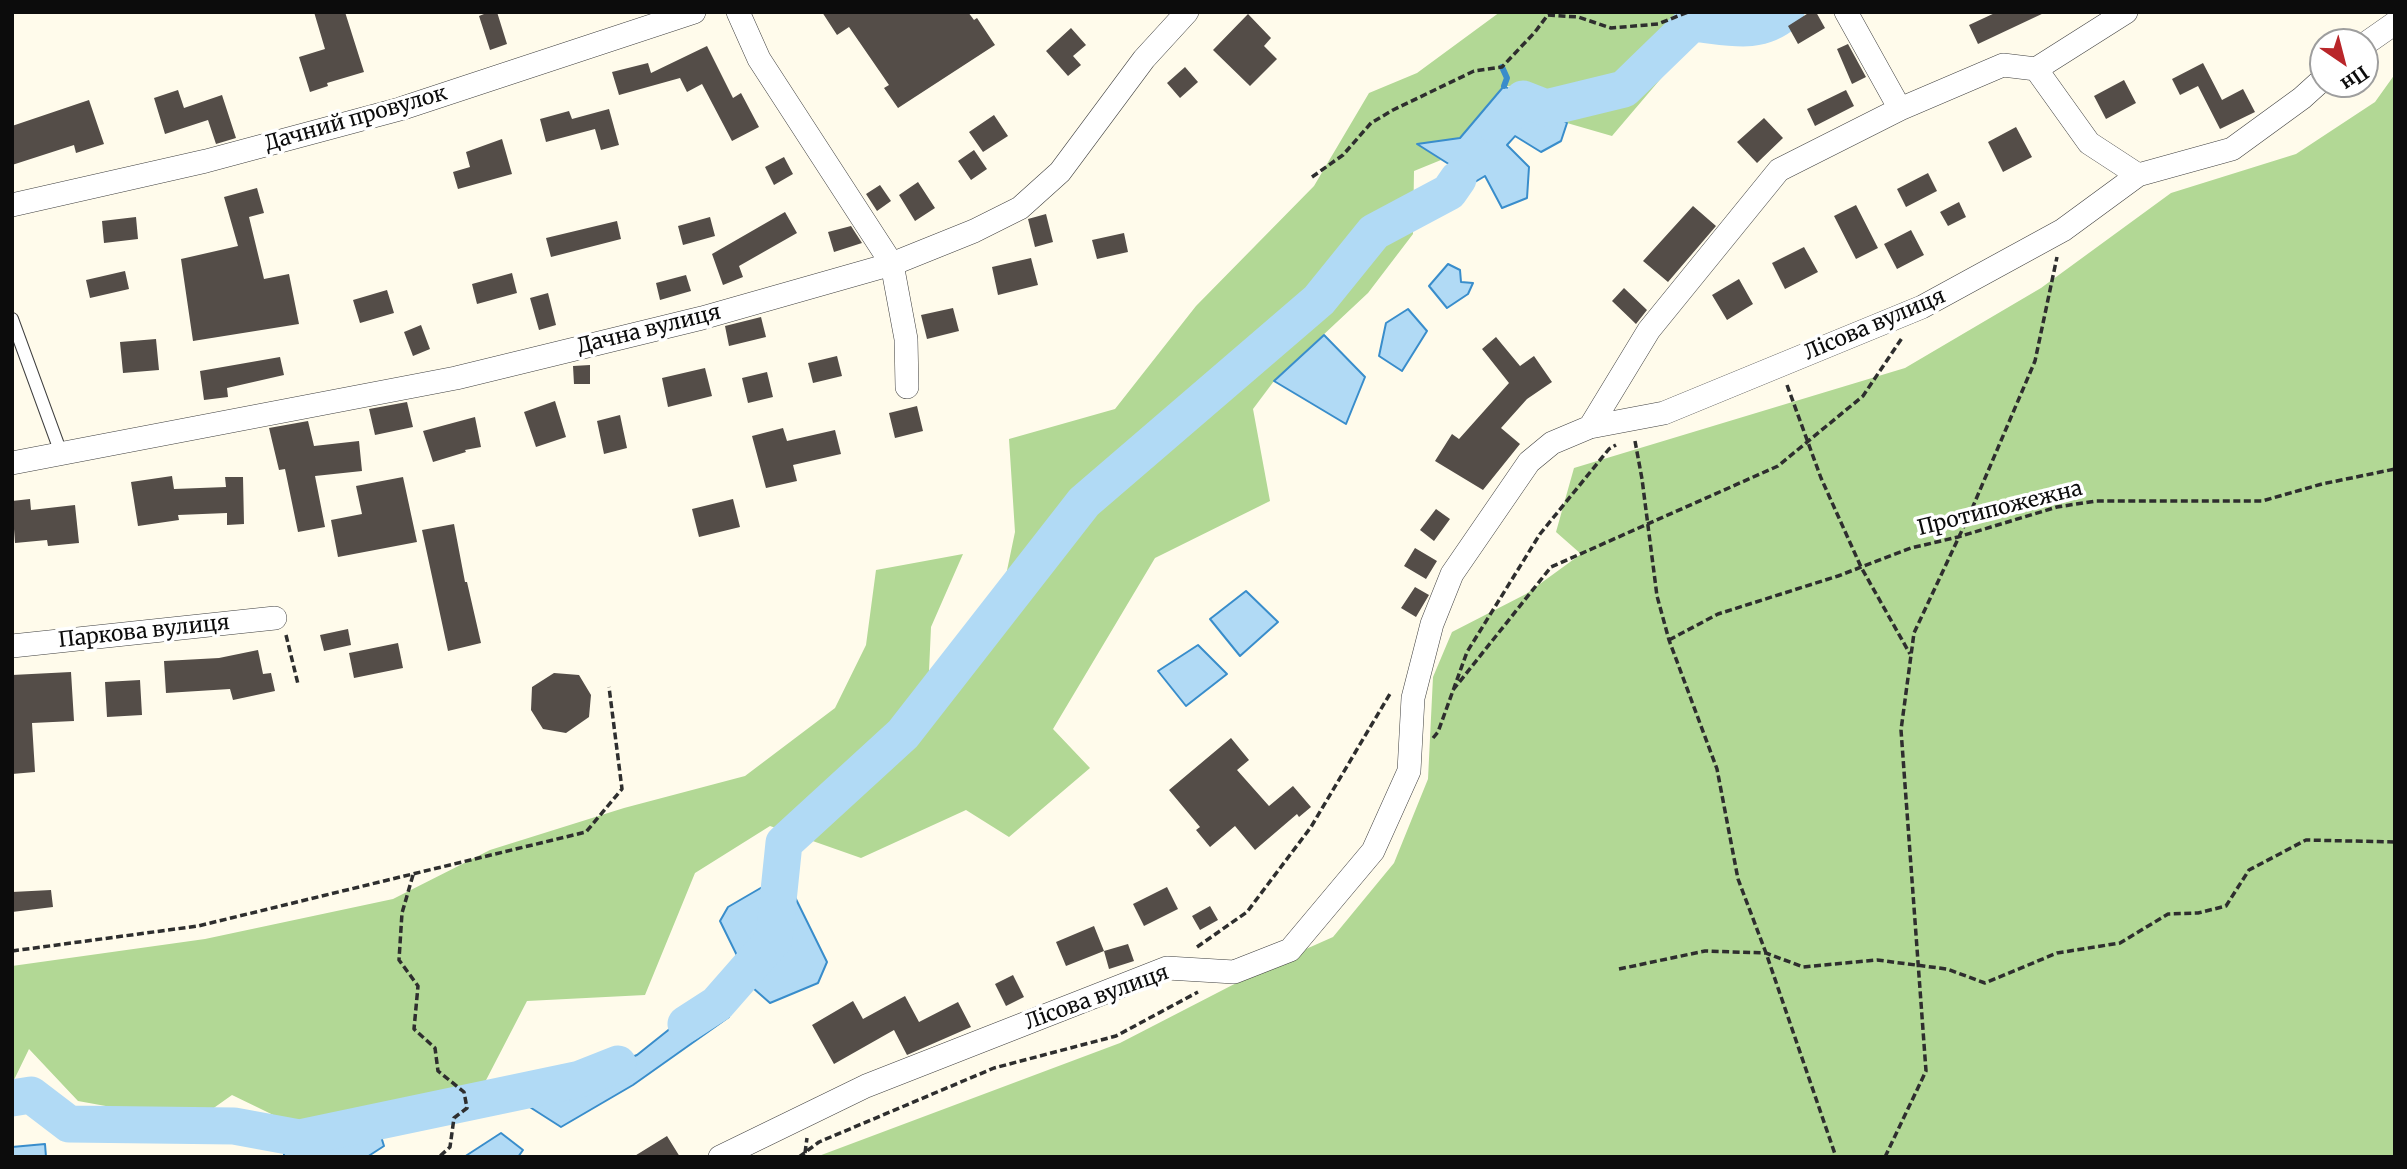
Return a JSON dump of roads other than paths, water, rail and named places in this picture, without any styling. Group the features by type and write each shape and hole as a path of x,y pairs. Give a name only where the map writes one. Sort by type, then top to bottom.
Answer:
{"street":[{"name":"Дачний провулок","path":"12,205 206,161 400,109 694,12"},
{"path":"738,12 760,59 892,264 906,340 907,387"},
{"name":"Дачна вулиця","path":"12,463 456,378 702,318 892,264 1020,208 1060,172 1129,77 1187,12"},
{"path":"1846,12 1900,109"},
{"path":"1590,427 1649,330 1779,170 1900,109 2003,65 2036,69 2126,12"},
{"path":"2379,34 2395,23"},
{"path":"2036,69 2089,143 2138,175"},
{"name":"Лісова вулиця","path":"720,1157 866,1086 1167,968 1234,972 1290,950 1373,851 1409,771 1413,698 1432,624 1451,574 1530,462 1552,443 1590,427 1664,413 1922,307 2063,230 2138,175 2232,149 2309,92"},
{"name":"Паркова вулиця","path":"12,646 275,618"}],"lane":[{"path":"12,319 61,453"}],"water":[{"path":"1504,86 1567,123 1561,141 1541,152 1515,136 1507,145 1529,167 1527,198 1502,208 1485,176 1416,217 1423,196 1455,168 1417,144 1460,138"},
{"path":"1448,264 1460,270 1461,282 1473,283 1468,294 1447,308 1429,286"},
{"path":"1408,309 1427,331 1402,371 1379,356 1386,323"},
{"path":"1324,335 1365,377 1346,424 1274,381"},
{"path":"1246,591 1278,622 1240,656 1210,619"},
{"path":"1198,645 1227,674 1186,706 1158,671"},
{"path":"771,882 789,885 827,962 818,983 770,1003 753,988 720,921 728,907"},
{"path":"716,992 729,997 729,1017 633,1085 561,1127 525,1104 532,1096 637,1055"},
{"path":"379,1130 384,1146 367,1157 284,1157 284,1145 355,1136"},
{"path":"501,1133 523,1150 518,1157 464,1157"},
{"path":"45,1144 46,1157 12,1157 12,1147"}],"waterway":[{"path":"1497,127 1523,99 1546,108 1624,89 1692,23 1753,27 1764,25 1786,12"},
{"path":"1502,67 1507,78 1504,86"},
{"path":"686,1024 717,1004 774,939 784,843 903,734 1084,502 1319,300 1374,232 1449,192 1458,179"},
{"path":"12,1098 31,1095 69,1124 234,1126 299,1138 580,1079 618,1064"}]}
